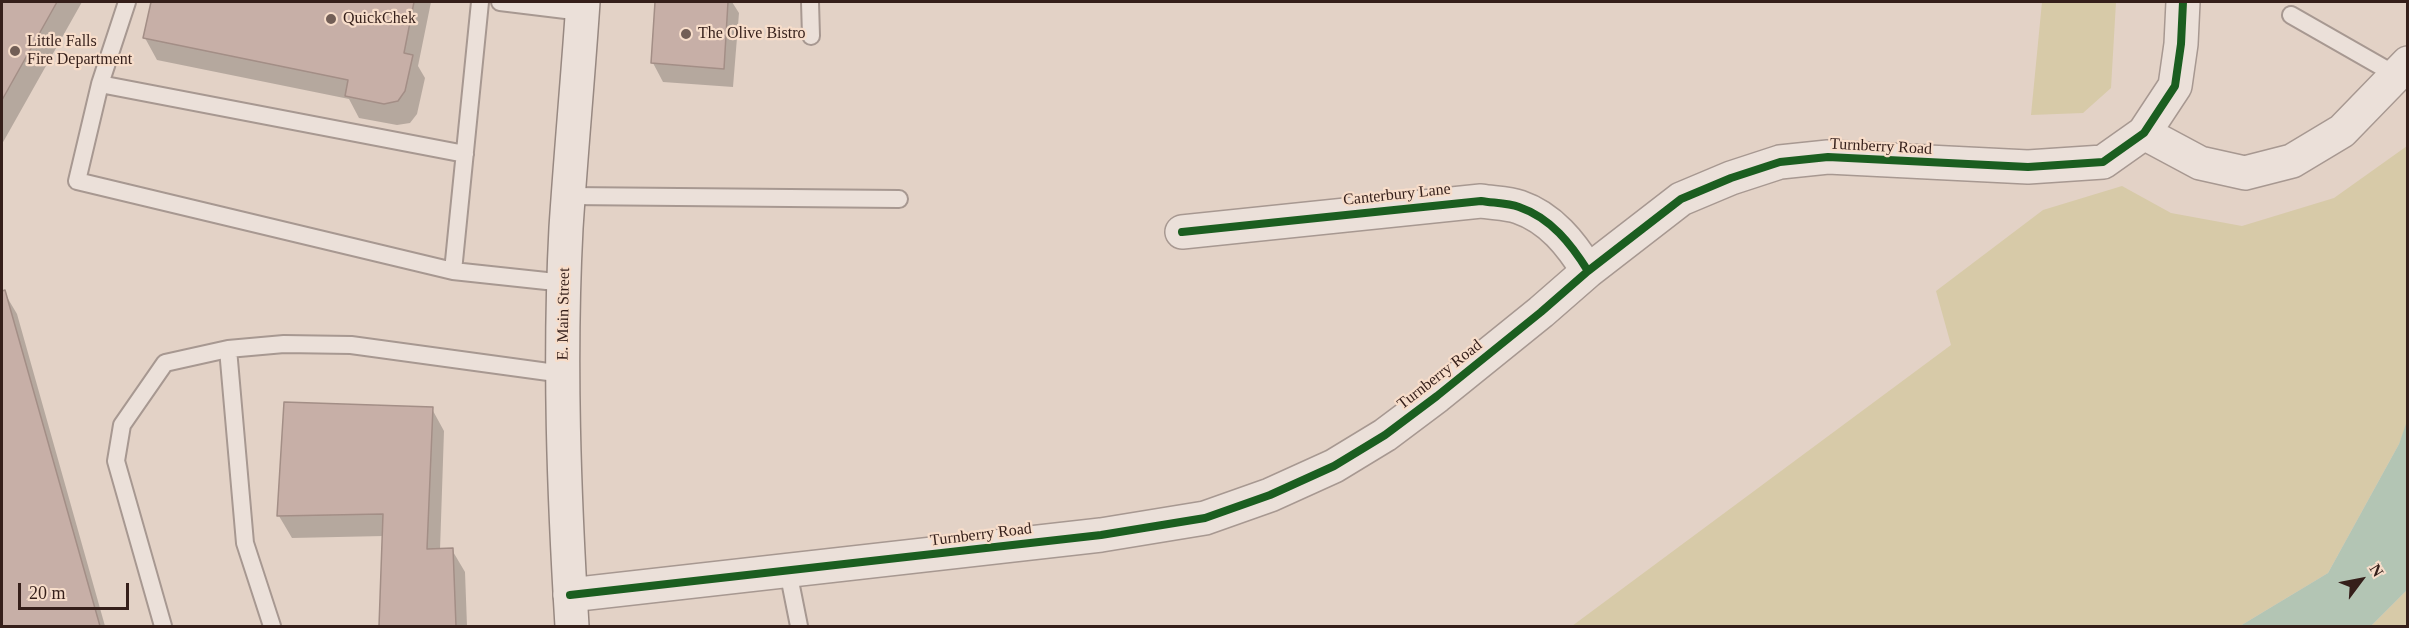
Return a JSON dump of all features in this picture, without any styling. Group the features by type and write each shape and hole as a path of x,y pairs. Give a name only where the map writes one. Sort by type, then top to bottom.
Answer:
{"street":[{"name":"Turnberry Road","path":"571,611 788,571 1101,535 1171,524 1205,518 1270,495 1334,466 1385,435 1681,199 1731,178 1780,162 1828,156 2028,167 2103,162 2144,133 2175,86 2181,44 2183,2"},
{"name":"E. Main Street","path":"571,611 563,444 563,374 569,196 583,7"},
{"path":"2144,133 2200,163 2245,174 2292,161 2342,131 2402,69"},
{"name":"Canterbury Lane","path":"1182,232 1481,201 1519,207 1552,225 1575,250 1588,271"}],"lane":[{"path":"127,2 100,84 77,181 453,271 565,284"},
{"path":"453,271 480,2"},
{"path":"500,2 583,7"},
{"path":"810,2 811,36"},
{"path":"2290,15 2402,69"},
{"path":"100,84 465,154"},
{"path":"569,196 899,199"},
{"path":"163,627 116,461 122,425 165,363 228,349 284,344 351,345 563,374"},
{"path":"228,349 245,543 272,627"},
{"path":"788,571 799,627"}],"shaded area":[{"path":"2042,2 2116,2 2111,88 2083,113 2031,115"},
{"path":"2407,146 2408,421 2399,444 2328,573 2240,626 1572,626 1951,345 1936,291 2043,210 2122,186 2171,213 2242,226 2334,198"},
{"path":"2407,421 2407,590 2371,626 2240,626 2328,573 2399,444"},
{"path":"2407,590 2407,626 2371,626"}],"building":[{"name":"Little Falls Fire Department","path":"2,2 57,2 2,100"},
{"path":"151,2 414,2 404,53 413,55 405,91 398,101 384,104 345,96 348,80 143,38"},
{"path":"655,2 728,2 724,69 651,63"},
{"path":"5,290 100,626 2,626 2,291"},
{"path":"284,402 433,407 427,549 453,548 456,626 379,626 383,514 277,516"}],"cycle path":[{"path":"570,595 1101,535 1205,518 1270,495 1334,466 1385,435 1437,396 1588,271 1681,199 1731,178 1780,162 1828,157 2028,167 2103,162 2144,133 2175,86 2181,44 2183,2"},
{"path":"1182,232 1481,201 1515,206 1541,218 1575,251 1588,271"}],"place":[{"name":"QuickChek","path":"331,19"},
{"name":"The Olive Bistro","path":"686,34"},
{"name":"Little Falls Fire Department","path":"15,51"}]}
